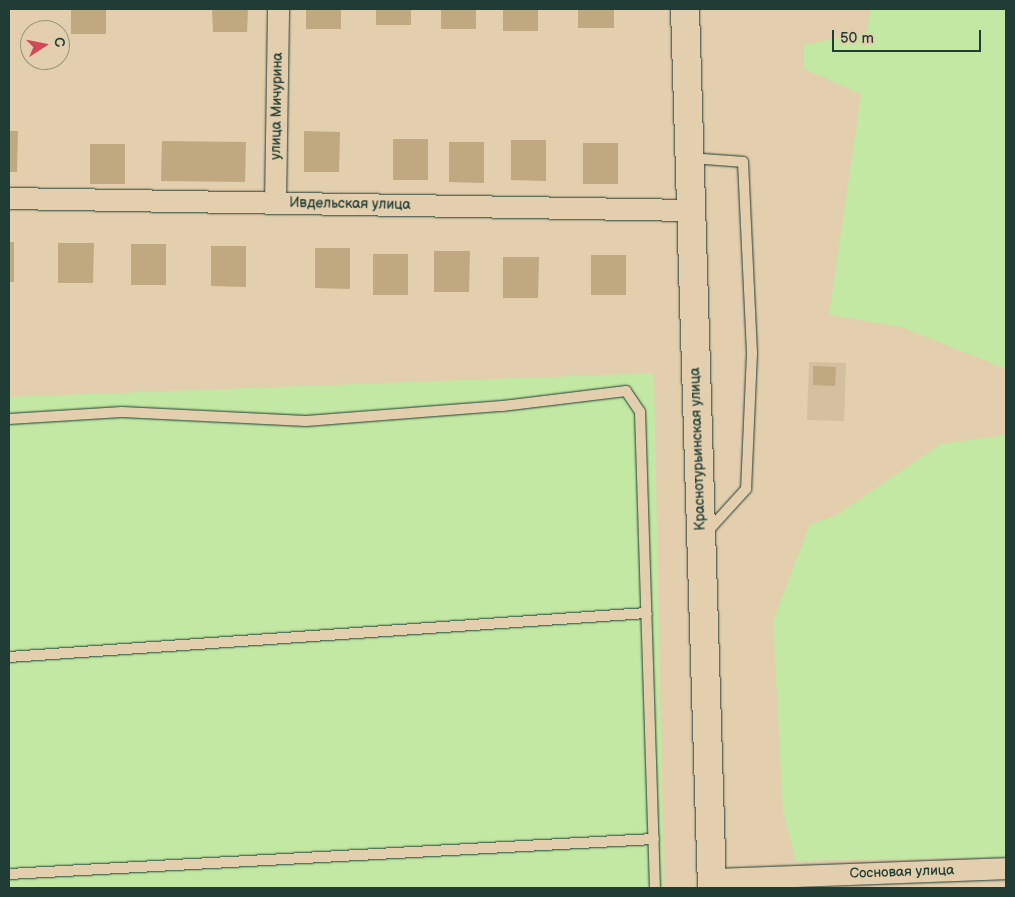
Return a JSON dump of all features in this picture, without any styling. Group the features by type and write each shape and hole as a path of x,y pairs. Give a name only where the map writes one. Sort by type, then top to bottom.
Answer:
{"main road":[{"name":"Краснотурьинская улица","path":"685,9 712,884"}],"street":[{"name":"улица Мичурина","path":"275,203 278,9"},
{"name":"Ивдельская улица","path":"9,198 691,210"},
{"name":"Сосновая улица","path":"712,884 799,882 1006,868"}],"lane":[{"path":"689,158 743,162 752,353 746,489 700,540"},
{"path":"9,419 122,412 306,421 502,406 626,391 640,412 655,888"},
{"path":"9,657 646,613"},
{"path":"9,874 654,839"}],"shaded area":[{"path":"809,362 846,363 844,421 807,420"}],"green space":[{"path":"871,9 1006,9 1006,369 901,327 829,315 861,94 804,69 804,45 867,32"},
{"path":"654,373 664,888 9,888 9,397"},
{"path":"1006,435 1006,857 796,861 783,812 773,621 810,524 835,516 941,444"}],"building":[{"path":"71,9 106,9 106,34 71,34"},
{"path":"212,9 248,9 247,32 213,32"},
{"path":"306,9 341,9 341,29 306,29"},
{"path":"376,9 411,9 411,25 376,25"},
{"path":"441,9 476,9 476,29 441,29"},
{"path":"503,9 538,9 538,31 503,31"},
{"path":"578,9 614,9 614,28 578,28"},
{"path":"9,131 18,131 17,172 9,172"},
{"path":"304,131 340,132 339,172 304,172"},
{"path":"393,139 428,139 428,180 393,180"},
{"path":"511,140 546,140 546,181 511,180"},
{"path":"162,141 246,142 245,182 161,181"},
{"path":"449,142 484,142 484,183 449,182"},
{"path":"583,143 618,143 618,184 583,184"},
{"path":"90,144 125,144 125,184 90,184"},
{"path":"9,242 14,242 14,282 9,282"},
{"path":"58,243 94,243 93,283 58,283"},
{"path":"131,244 166,244 166,285 131,285"},
{"path":"211,246 246,246 246,287 211,286"},
{"path":"315,248 350,248 350,289 315,288"},
{"path":"434,251 470,251 469,292 434,292"},
{"path":"373,254 408,254 408,295 373,295"},
{"path":"591,255 626,255 626,295 591,295"},
{"path":"503,257 539,257 538,298 503,298"},
{"path":"813,366 836,367 835,386 813,385"}]}
